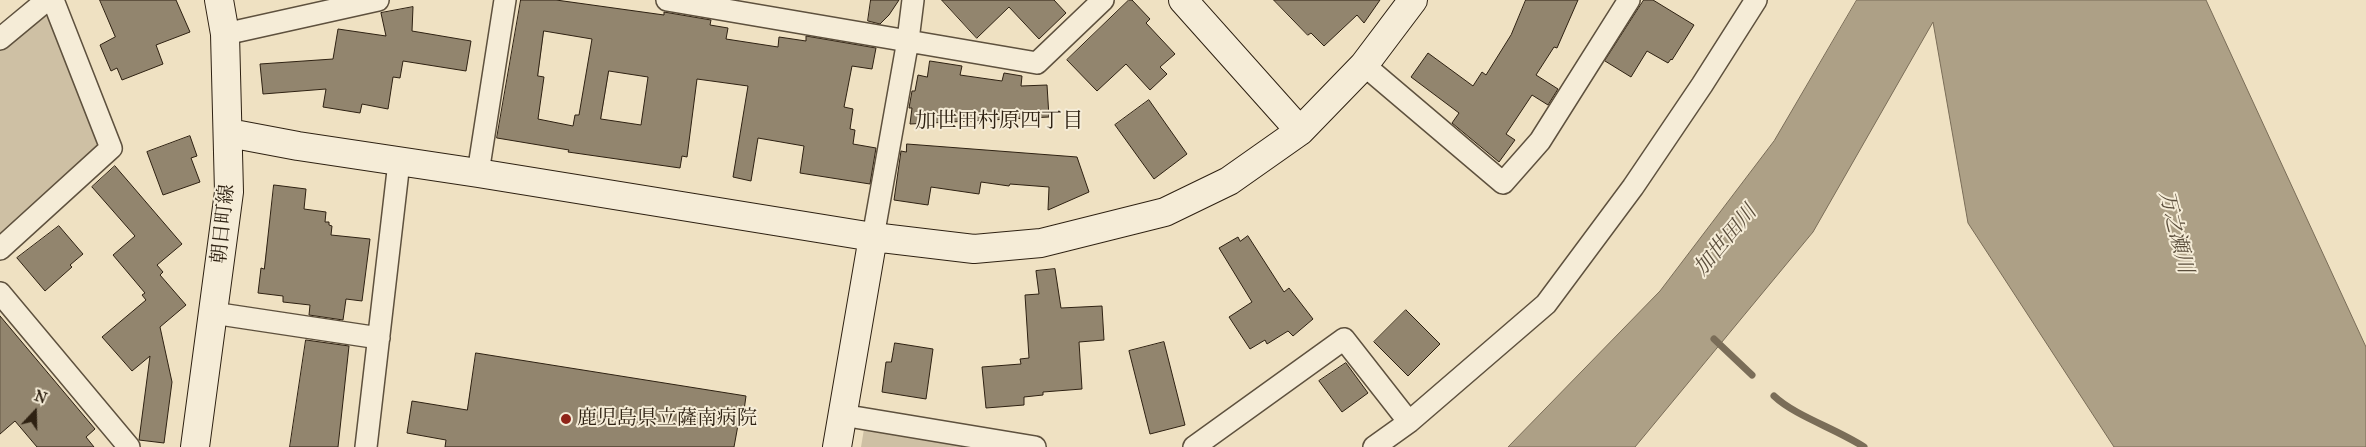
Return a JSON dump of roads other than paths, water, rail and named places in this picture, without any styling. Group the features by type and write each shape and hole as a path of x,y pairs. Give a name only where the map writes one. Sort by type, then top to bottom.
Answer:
{"street":[{"path":"0,38 47,0"},
{"path":"0,249 110,148 53,0"},
{"name":"朝日町線","path":"195,447 229,192 225,34 219,0"},
{"path":"225,34 316,7 378,0"},
{"path":"478,173 505,0"},
{"path":"667,0 1037,63 1103,0"},
{"path":"837,447 908,40 913,0"},
{"path":"1183,0 1300,131"},
{"path":"229,133 298,146 873,237 974,249 1041,243 1165,212 1229,181 1300,131 1364,65 1413,0"},
{"path":"1364,65 1503,183 1540,140 1629,0"},
{"path":"1374,447 1409,422 1546,304 1633,187 1702,85 1756,0"},
{"path":"366,447 399,162"},
{"path":"0,293 130,447"},
{"path":"213,314 379,338"},
{"path":"1194,447 1344,339 1409,422"},
{"path":"842,415 1035,447"}],"water":[{"path":"1857,0 2206,0 2366,347 2366,447 2114,447 1968,223 1933,22 1813,232 1635,447 1508,447 1660,291 1774,141"}],"waterway":[{"path":"1714,339 1752,375"},
{"path":"1774,396 1793,410 1864,447"}],"place":[{"name":"鹿児島県立薩南病院","path":"566,419"}],"district":[{"name":"加世田村原四丁目","path":"999,122"}],"water label":[{"name":"万之瀬川","path":"2175,232"},
{"name":"加世田川","path":"1726,241"}]}
